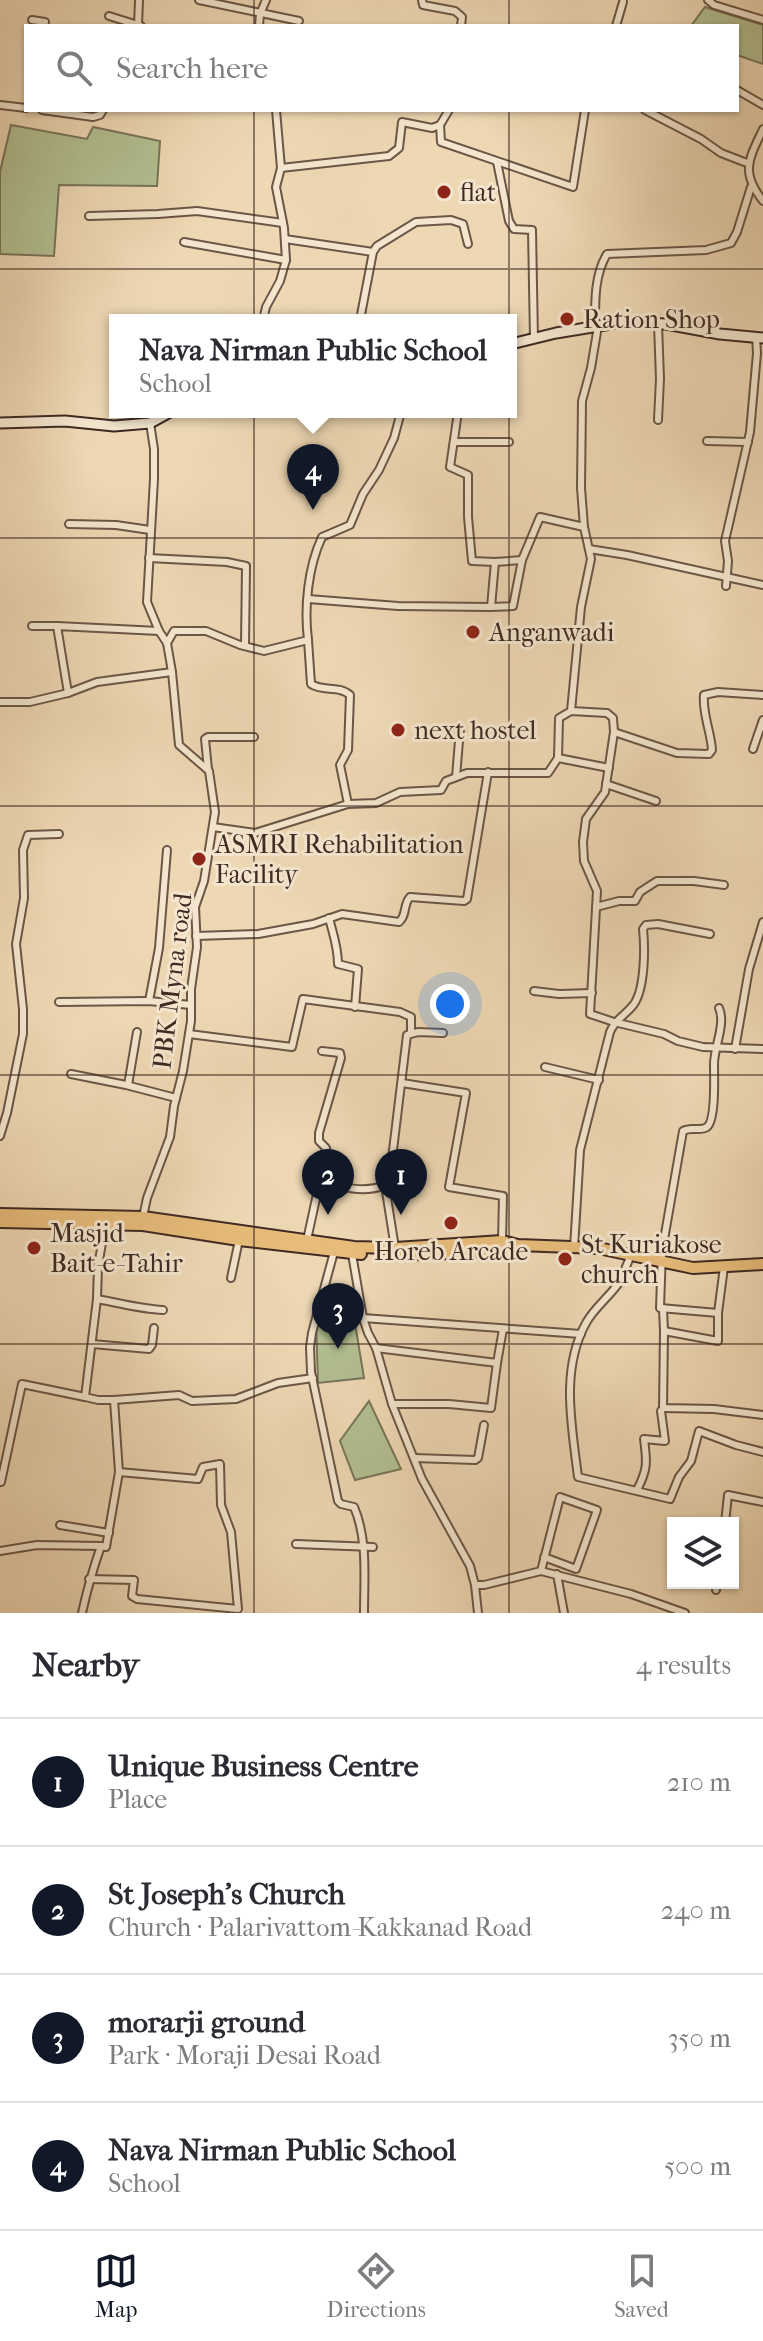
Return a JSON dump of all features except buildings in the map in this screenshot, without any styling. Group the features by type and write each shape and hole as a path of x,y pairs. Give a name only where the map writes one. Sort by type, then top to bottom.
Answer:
{"main road":[{"path":"0,1214 143,1217 354,1247 500,1251 518,1245"},
{"path":"0,1222 143,1225 352,1254 459,1249 502,1241 518,1245 598,1248 693,1268 763,1264"}],"street":[{"path":"139,0 140,24"},
{"path":"199,0 299,21"},
{"path":"259,24 266,0"},
{"path":"422,0 423,5 455,11 462,17 461,24"},
{"path":"708,0 714,5 763,20"},
{"path":"617,24 623,2"},
{"path":"109,16 137,24"},
{"path":"32,20 44,24"},
{"path":"739,91 763,105"},
{"path":"0,105 24,108"},
{"path":"68,112 93,117 102,112"},
{"path":"264,314 286,260 276,187 281,168 276,112"},
{"path":"448,112 440,125 441,142 573,187 585,112"},
{"path":"649,112 721,153 747,163"},
{"path":"281,168 389,156 399,148 402,122 432,128 440,125"},
{"path":"571,711 579,620 591,559 584,527 580,449 582,401 597,327 596,298 602,262 607,254 706,250 731,243 751,187 747,163 763,129"},
{"path":"497,162 509,221 514,229 532,230 534,339"},
{"path":"751,187 763,201"},
{"path":"89,216 197,211 283,223"},
{"path":"361,314 373,252 377,246 416,222 451,220 463,224 468,244"},
{"path":"285,239 373,252"},
{"path":"184,242 286,260"},
{"path":"517,343 623,322 759,337 748,442 727,524 726,586"},
{"path":"658,324 658,420"},
{"path":"0,423 65,421 114,426 150,423 159,418"},
{"path":"348,804 340,765 348,750 350,695 344,690 311,684 305,620 315,553 322,537 350,525 394,438 399,418"},
{"path":"457,418 450,467 468,475 472,561 522,560"},
{"path":"150,423 154,479 147,602 167,643 179,745 209,771"},
{"path":"707,441 748,442"},
{"path":"454,442 509,442"},
{"path":"308,599 398,606 513,606 522,560 540,517 584,527"},
{"path":"69,524 116,525 150,530"},
{"path":"589,549 763,585"},
{"path":"149,558 227,562 246,566 245,646"},
{"path":"491,607 495,562"},
{"path":"32,626 159,631"},
{"path":"57,626 68,693"},
{"path":"167,643 174,631 206,631 264,651 308,640"},
{"path":"0,702 30,702 97,682 172,672"},
{"path":"614,732 677,753 709,754 712,742 704,695 718,692 763,695"},
{"path":"213,827 255,833 348,804 376,803 400,792 441,790 446,781 467,773 548,773 558,758 559,718 571,711 607,713 613,718 614,732 605,792 586,819 583,842 584,861 597,891 590,1014 703,1047 763,1049"},
{"path":"753,749 763,720"},
{"path":"456,777 460,729"},
{"name":"PBK Myna road","path":"143,1217 170,1137 189,1034 195,907 204,881 215,812 205,739 254,737"},
{"path":"558,758 609,768"},
{"path":"196,936 258,934 313,924 342,914 399,922 404,917 406,901 410,897 464,901 467,899 488,772"},
{"path":"606,784 656,801"},
{"path":"0,1136 23,1034 16,944 24,898 23,850 28,835 59,834"},
{"path":"149,1001 159,948 167,850"},
{"path":"596,907 619,901 635,901 640,892 657,881 724,885"},
{"path":"329,918 338,947 338,964 358,969 355,1007"},
{"path":"735,1049 746,979 763,922"},
{"path":"574,1248 580,1150 614,1022 632,1007 638,997 644,957 643,929 646,925 658,924 710,934"},
{"path":"534,991 592,993"},
{"path":"189,1034 292,1047 303,999 400,1012 411,1017 389,1183 374,1189 359,1190 320,1180"},
{"path":"59,1002 149,1001 191,1005"},
{"path":"718,1313 660,1308 662,1261 683,1131 690,1127 708,1127 711,1121 714,1048 722,1014 719,1008"},
{"path":"128,1085 137,1032"},
{"path":"411,1032 443,1033"},
{"path":"307,1240 326,1148 319,1141 319,1133 341,1058 340,1053 322,1051"},
{"path":"545,1067 599,1080"},
{"path":"71,1074 176,1098"},
{"path":"402,1083 466,1093 449,1187 503,1196 502,1241"},
{"path":"385,1185 395,1248"},
{"path":"85,1397 105,1226"},
{"path":"231,1278 239,1240"},
{"path":"334,1252 310,1347 313,1378 338,1501 354,1507 363,1546 364,1613"},
{"path":"352,1254 363,1318 376,1348 392,1404 422,1479 470,1566 478,1613"},
{"path":"631,1255 619,1282 592,1313 581,1334 572,1369 569,1407 579,1478 671,1499 679,1477 691,1461 699,1431 763,1452"},
{"path":"664,1331 718,1341 724,1267"},
{"path":"97,1299 163,1310"},
{"path":"663,1308 663,1408 714,1409 763,1415"},
{"path":"363,1318 581,1334"},
{"path":"92,1344 149,1349 154,1328"},
{"path":"392,1404 491,1408 503,1329"},
{"path":"376,1348 497,1363"},
{"path":"1,1482 22,1384 98,1400 179,1395 192,1401 236,1399 278,1383 313,1378"},
{"path":"0,1551 37,1545 106,1547 119,1472 114,1400"},
{"path":"637,1490 645,1476 647,1463 644,1439 665,1441 661,1411"},
{"path":"414,1458 475,1460 478,1458 484,1425"},
{"path":"89,1579 134,1580 132,1596 137,1599 238,1609 231,1532 221,1505 220,1464 203,1467 198,1479 119,1472"},
{"path":"726,1517 728,1495 763,1502"},
{"path":"541,1571 544,1557 560,1497 597,1510 576,1569 544,1557"},
{"path":"60,1525 109,1533"},
{"path":"296,1544 373,1547"},
{"path":"82,1613 89,1579 101,1546"},
{"path":"475,1585 541,1571 631,1594 685,1613"},
{"path":"557,1574 564,1613"}],"green space":[{"path":"705,7 763,25 763,64 739,56 739,24 692,24"},
{"path":"11,125 87,139 93,127 160,141 157,186 59,185 54,256 0,254 0,172"},
{"path":"354,1317 364,1378 318,1383 316,1320"},
{"path":"369,1401 401,1469 355,1480 340,1441"}],"place":[{"name":"flat","path":"444,192"},
{"name":"Ration Shop","path":"567,319"},
{"name":"Nava Nirman Public School","path":"313,510"},
{"name":"Anganwadi","path":"473,632"},
{"name":"next hostel","path":"398,730"},
{"name":"ASMRI Rehabilitation Facility","path":"199,859"},
{"name":"St Joseph's Church","path":"328,1215"},
{"name":"Unique Business Centre","path":"401,1215"},
{"name":"Horeb Arcade","path":"451,1223"},
{"name":"Masjid Bait-e-Tahir","path":"34,1248"},
{"name":"St Kuriakose church","path":"565,1259"},
{"name":"morarji ground","path":"338,1349"}]}
